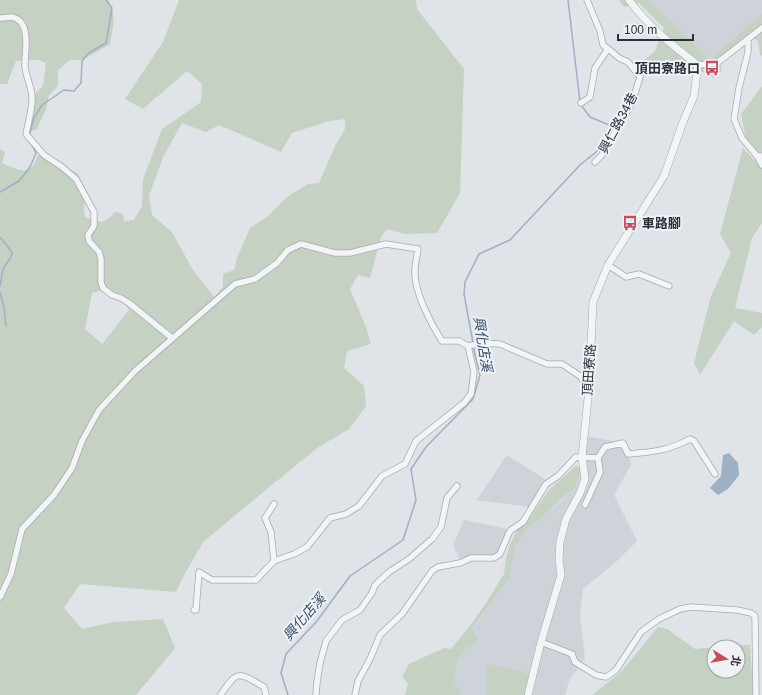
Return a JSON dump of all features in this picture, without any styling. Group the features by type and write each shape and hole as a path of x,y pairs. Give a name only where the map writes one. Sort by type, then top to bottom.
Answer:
{"street":[{"path":"581,103 590,97 595,68 608,49 603,45 600,31 587,0"},
{"path":"630,0 638,11 674,47 698,65 717,63 762,28"},
{"path":"0,18 12,17 18,20 23,26 27,41 25,67 32,101 26,134 44,155 76,179 94,212 94,226 88,235 89,241 99,252 101,260 101,282 103,288 112,295 122,298 129,303 172,338"},
{"path":"748,39 748,52 739,88 734,119 742,138 759,156 762,165"},
{"name":"興仁路34巷","path":"594,162 602,155 632,103 640,77 628,62 619,58 608,49"},
{"name":"頂田寮路","path":"530,693 541,642 561,575 559,560 560,542 566,520 580,493 585,479 582,457 589,389 593,302 608,265 664,176 694,96 698,65"},
{"path":"0,597 11,574 22,529 54,495 72,468 82,441 98,410 135,371 235,284 255,279 277,263 288,250 301,244 335,253 350,253 386,244 418,249 415,272 418,292 434,329 442,341 459,341 468,346 483,343 500,344 546,364 562,364 580,376 589,389"},
{"path":"608,265 626,277 640,274 669,286"},
{"path":"194,610 196,610 198,572 212,580 256,580 274,561 294,554 307,547 330,518 346,514 359,506 382,476 406,464 416,441 464,403 471,394 474,372 468,346"},
{"path":"585,505 600,472 598,458 605,447 624,443 628,454 655,452 676,446 690,439 694,441 716,474"},
{"path":"354,695 358,681 370,660 380,635 402,614 432,571 438,567 460,563 470,558 494,558 500,554 509,533 523,522 546,484 558,476 576,457 598,458"},
{"path":"316,695 319,670 326,641 342,620 360,610 372,593 375,585 389,572 408,559 432,539 441,527 447,498 457,486"},
{"path":"274,504 265,518 271,532 274,561"},
{"path":"541,642 572,654 575,662 596,675 606,677 616,670 641,632 659,619 680,609 691,607 737,610 751,613 755,616 756,695"},
{"path":"221,694 234,678 238,676 245,677 264,688 266,695"}],"shaded area":[{"path":"649,0 762,0 762,13 710,60"},
{"path":"587,436 627,444 631,465 614,495 637,541 617,561 583,589 580,614 585,658 569,681 565,695 528,695 487,665 486,695 461,695 454,680 457,662 467,645 472,646 472,630 510,577 514,550 526,529 543,517 576,487"},
{"path":"507,455 545,479 529,507 477,500"},
{"path":"464,520 508,529 505,542 499,551 493,556 460,561 453,545"}],"green space":[{"path":"0,0 108,0 113,11 114,22 110,44 81,60 70,60 58,70 58,86 49,95 46,109 37,129 32,131 27,130 35,94 43,86 46,63 39,60 16,61 7,84 0,84"},
{"path":"179,0 416,0 417,9 464,69 460,193 437,233 405,234 387,229 381,237 370,278 358,275 350,289 366,327 371,344 347,351 344,368 364,386 366,406 349,429 317,448 204,541 176,592 80,584 64,608 82,629 114,622 163,619 175,648 136,695 0,695 0,149 5,152 2,163 15,169 27,170 31,168 38,155 50,157 78,174 85,190 85,217 101,222 115,212 123,214 124,221 134,220 142,206 143,179 162,129 201,102 202,84 187,71 143,109 125,99 163,42","holes":["345,119 345,129 335,146 319,183 308,184 288,196 268,216 250,228 237,258 234,270 223,274 223,287 214,297 193,270 172,232 152,215 149,196 163,157 182,123 206,132 219,125 281,152 292,133 329,121","106,289 119,295 129,310 102,344 85,329 92,293"]},
{"path":"619,0 649,0 710,60 762,13 762,56 760,55 758,40 746,36 719,59 722,71 714,78 701,71 690,74 670,65 651,76 640,64 655,51 664,28 639,3 624,7"},
{"path":"762,86 762,152 760,153 747,144 741,114"},
{"path":"743,148 754,160 762,163 762,223 752,238 735,308 762,313 762,327 754,335 734,321 700,375 694,363 711,296 731,253 720,234"},
{"path":"577,465 580,470 576,487 543,517 526,529 514,550 510,577 472,629 478,639 472,647 467,646 457,662 454,680 461,695 405,695 408,683 402,677 409,664 444,648 451,649 470,626 504,574 510,544 517,530 528,520 549,490"},
{"path":"658,627 667,629 695,649 706,648 706,679 746,679 746,645 750,645 753,695 592,695 622,671"},
{"path":"487,664 521,671 530,677 525,695 486,695"}],"water":[{"path":"729,453 738,463 739,475 728,489 718,495 710,488 721,476 723,455"}],"waterway":[{"path":"29,136 34,118 42,105 64,90 74,91 81,83 82,61 89,53 106,43 112,8 106,0"},
{"name":"興化店溪","path":"568,0 580,102"},
{"name":"興化店溪","path":"473,343 464,294 465,282 479,254 510,240 580,165 601,148 614,127 590,117 581,105"},
{"path":"0,192 19,181 30,167 36,153 32,145"},
{"path":"0,237 12,252 11,257 3,269 0,286"},
{"path":"0,292 6,326"},
{"name":"興化店溪","path":"288,695 281,673 286,654 317,621 350,576 403,540 416,500 411,469 426,447 473,399 480,375 473,346"}],"place":[{"name":"頂田寮路口","path":"712,68"},
{"name":"車路腳","path":"630,223"}]}
